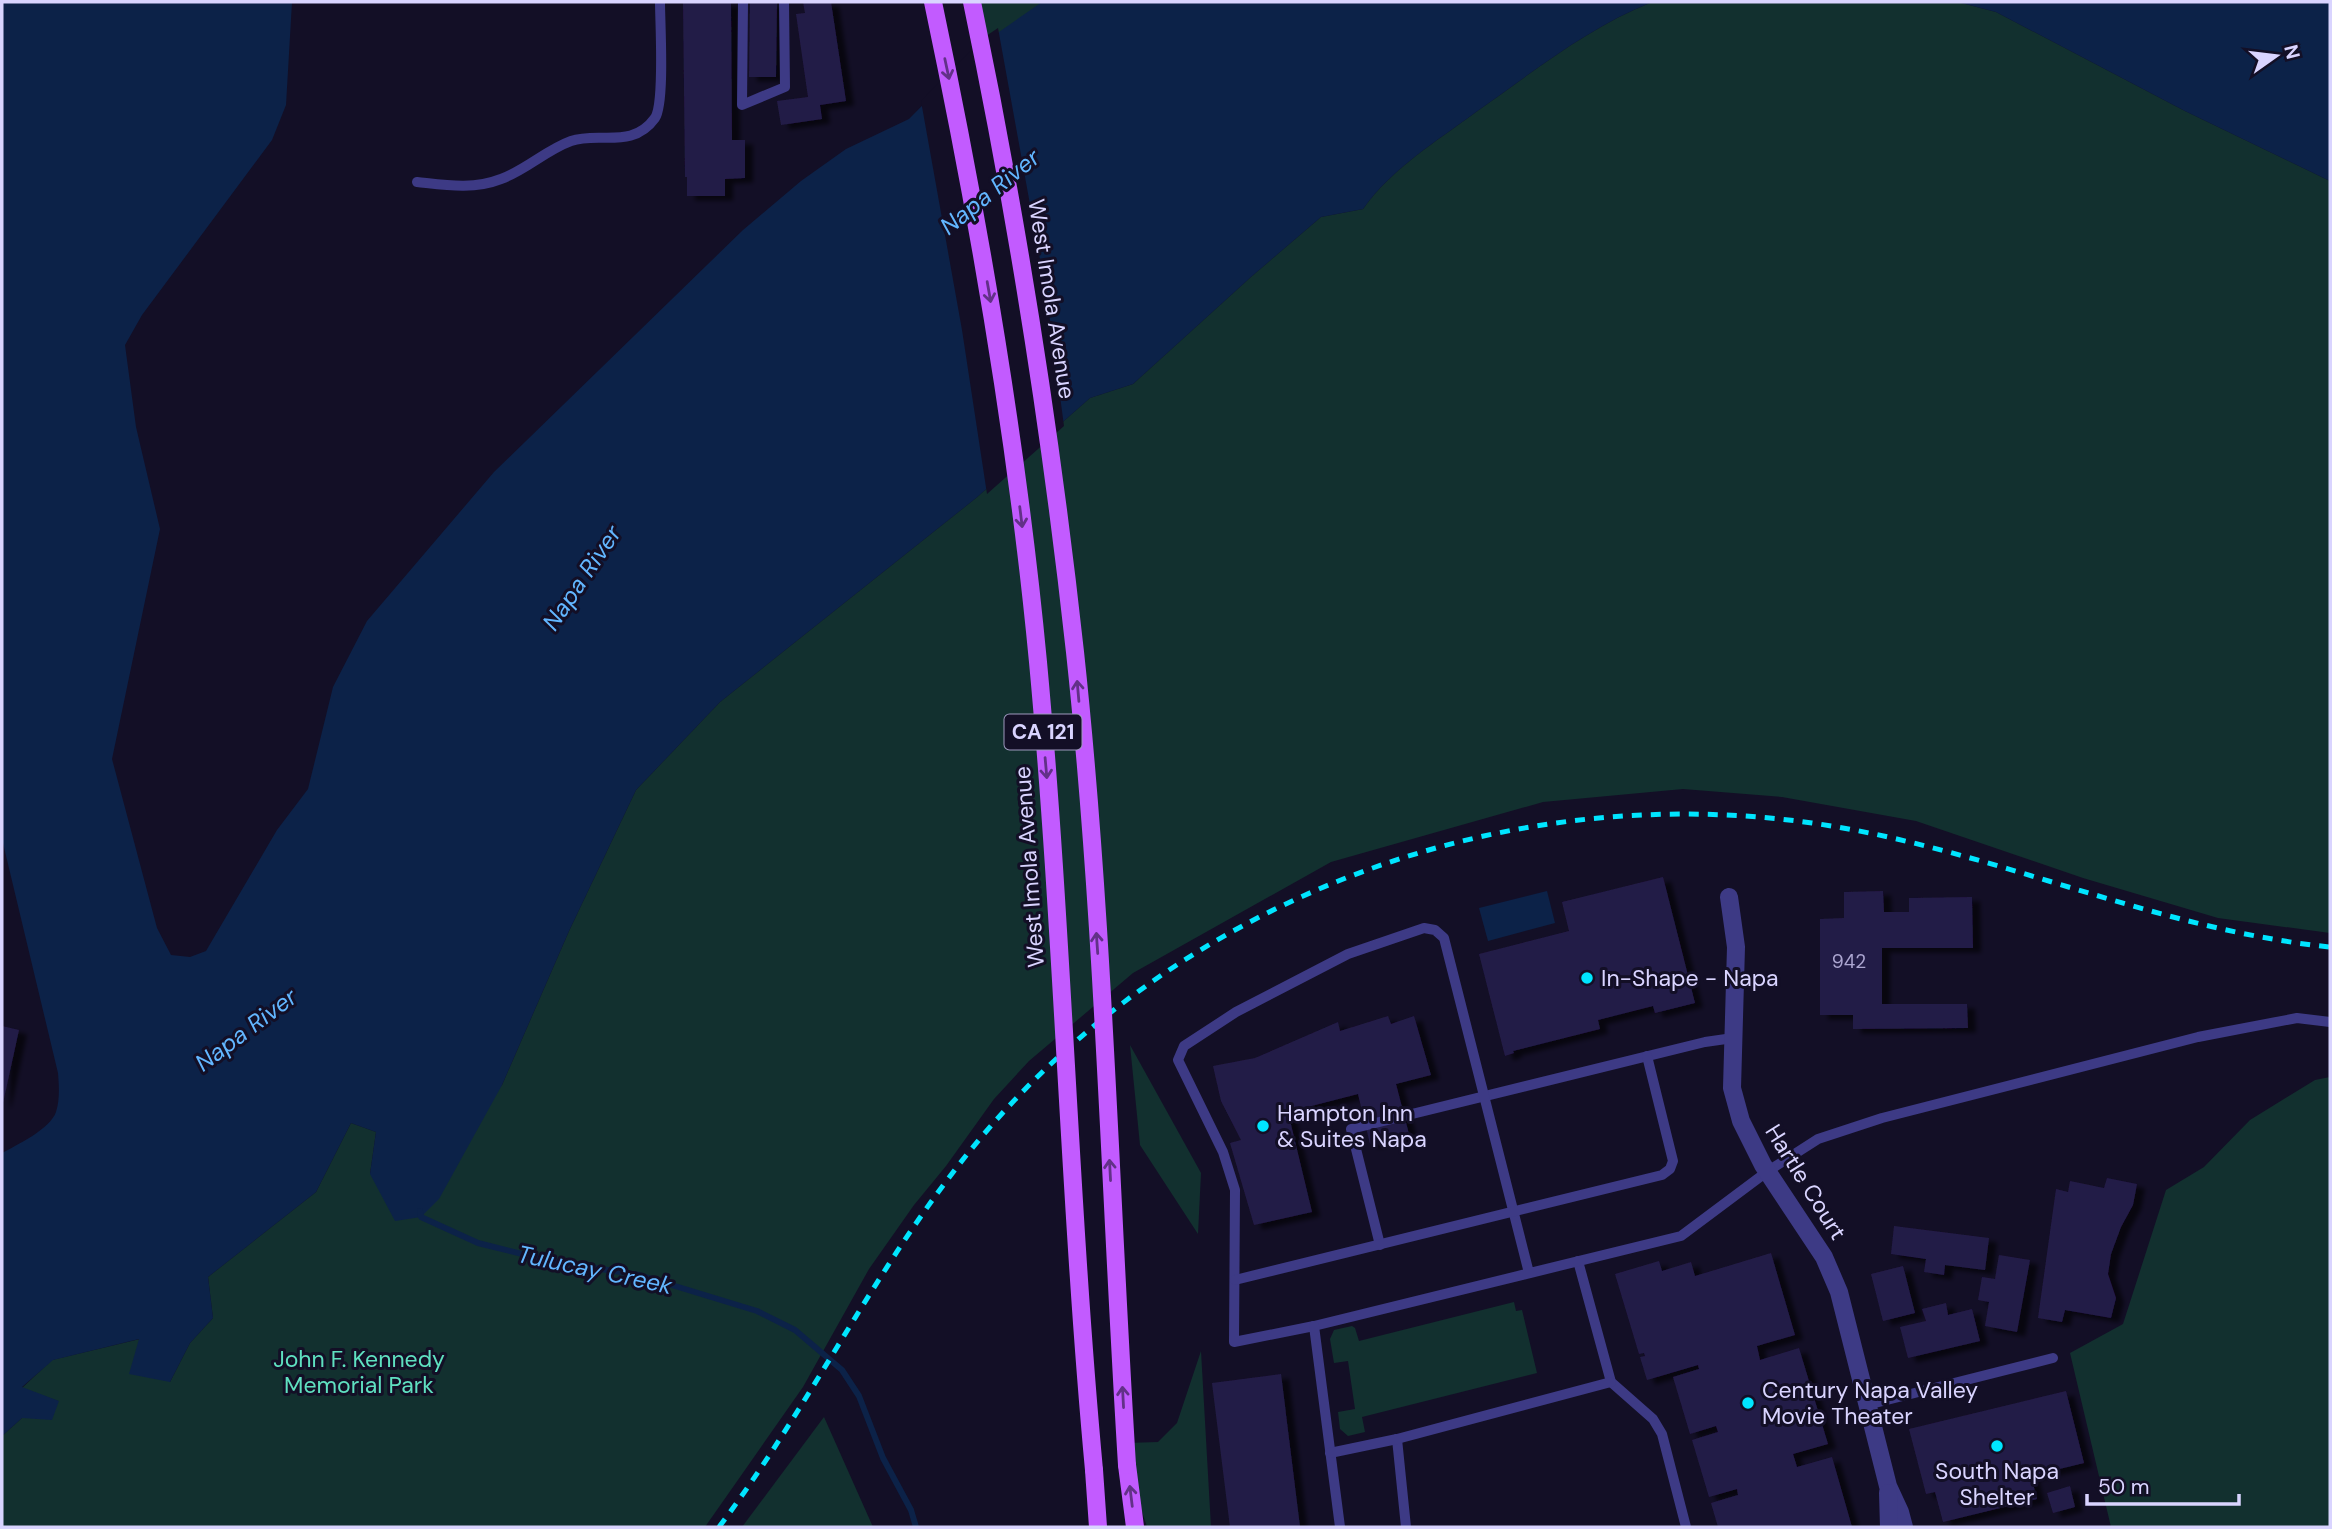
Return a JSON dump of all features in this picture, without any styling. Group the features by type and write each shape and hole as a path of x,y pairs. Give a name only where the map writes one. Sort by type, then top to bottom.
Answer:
{"main road":[{"name":"West Imola Avenue","path":"933,2 962,139 993,320 1017,483 1037,660 1055,877 1082,1345 1098,1527"},
{"name":"West Imola Avenue","path":"972,2 999,132 1031,313 1055,478 1075,656 1103,1032 1127,1465 1135,1527"}],"street":[{"name":"Hartle Court","path":"1729,897 1736,947 1732,1088 1741,1121 1751,1144 1824,1257 1839,1292 1888,1486 1904,1527"},
{"name":"Hartle Court","path":"1888,1486 1889,1527"}],"lane":[{"path":"417,182 465,187 501,179 572,140 619,138 641,132 656,116 660,90 660,2"},
{"path":"743,2 742,105 785,87 784,2"},
{"path":"1529,1273 1444,939 1435,930 1424,928 1348,954 1236,1012 1184,1046 1178,1060 1223,1152 1235,1190 1234,1342 1314,1326 1681,1236 1768,1171 1818,1139 1882,1118 2198,1037 2297,1018 2330,1021"},
{"path":"1380,1245 1350,1129 1705,1042 1733,1038"},
{"path":"1235,1280 1662,1175 1670,1169 1673,1161 1647,1056"},
{"path":"1578,1261 1611,1382 1653,1419 1662,1434 1686,1527"},
{"path":"1314,1326 1340,1527"},
{"path":"1867,1405 2053,1358"},
{"path":"1330,1453 1397,1439 1611,1382"},
{"path":"1397,1439 1406,1527"}],"green space":[{"path":"972,2 1048,2 982,50"},
{"name":"John F. Kennedy Memorial Park","path":"1652,2 1958,2 1996,12 2185,111 2330,181 2330,933 2218,918 2083,878 1916,821 1782,797 1683,789 1543,802 1331,862 1133,973 1029,1061 994,1099 869,1269 803,1387 705,1527 2,1527 2,1436 22,1418 58,1401 22,1388 52,1360 140,1339 170,1382 190,1343 213,1318 208,1277 316,1192 351,1123 376,1132 370,1174 502,1085 569,931 636,790 720,702 976,498 1090,398 1133,384 1321,217 1363,209 1387,181 1416,156 1518,82 1583,38"},
{"path":"1130,1045 1201,1173 1198,1234 1140,1145"},
{"path":"2330,1077 2330,1527 2111,1527 2070,1353 2123,1324 2166,1190 2204,1167 2250,1120 2315,1080"},
{"path":"1514,1302 1516,1311 1522,1310 1537,1373 1362,1417 1365,1432 1348,1436 1340,1429 1338,1412 1355,1409 1348,1361 1334,1363 1330,1339 1334,1330 1352,1326 1359,1341"},
{"path":"1201,1351 1211,1527 1147,1527 1127,1465 1126,1443 1158,1442 1177,1423"},
{"path":"824,1417 873,1527 742,1527"}],"water":[{"name":"Napa River","path":"2,2 292,2 286,105 272,140 142,315 125,345 136,427 160,529 112,759 157,928 171,955 190,957 206,951 277,830 308,789 333,687 367,621 494,472 743,230 801,181 846,149 909,119 986,41 1042,2 1652,2 1583,38 1518,82 1416,156 1387,181 1363,209 1321,217 1133,384 1090,398 976,498 720,702 636,790 569,931 502,1085 439,1199 421,1217 395,1221 370,1174 376,1132 351,1123 316,1192 208,1277 213,1318 190,1343 170,1382 129,1374 139,1339 53,1360 22,1387 59,1401 52,1420 22,1418 2,1436 2,1153 32,1136 53,1118 59,1092 58,1073 2,839"},
{"path":"1958,2 2330,2 2330,181 2185,111 1996,12"},
{"path":"1547,891 1555,923 1488,941 1479,908"}],"pier":[{"path":"998,28 1047,298 1064,426 987,494 962,330 921,101 983,38"}],"building":[{"path":"683,2 731,2 732,140 745,140 745,178 725,179 725,196 687,196"},
{"path":"750,2 777,2 776,77 749,77"},
{"path":"803,2 831,2 846,101 820,105 822,119 781,125 777,101 808,97 796,14 805,13"},
{"name":"In-Shape - Napa","path":"1663,877 1695,1003 1655,1013 1653,1006 1598,1020 1600,1029 1513,1051 1514,1053 1505,1056 1479,954 1569,931 1562,902"},
{"path":"1883,891 1884,912 1909,912 1909,898 1972,897 1973,948 1882,948 1882,1004 1967,1004 1968,1028 1853,1029 1853,1015 1820,1015 1820,919 1844,918 1844,892"},
{"name":"Hampton Inn & Suites Napa","path":"1388,1016 1391,1024 1414,1016 1431,1075 1396,1084 1409,1134 1370,1144 1358,1094 1288,1112 1312,1212 1254,1225 1230,1143 1241,1140 1221,1101 1213,1066 1255,1058 1338,1022 1340,1031"},
{"path":"2,1026 19,1030 3,1103 2,1103"},
{"path":"2107,1178 2137,1184 2133,1205 2111,1254 2108,1274 2116,1298 2111,1318 2065,1310 2062,1322 2038,1318 2056,1189 2068,1192 2070,1181 2104,1188"},
{"path":"1894,1226 1989,1238 1985,1270 1945,1265 1944,1275 1924,1272 1926,1259 1891,1254"},
{"name":"Century Napa Valley Movie Theater","path":"1771,1253 1795,1335 1757,1346 1760,1360 1799,1348 1828,1444 1793,1454 1797,1467 1832,1457 1852,1527 1718,1527 1711,1503 1738,1495 1737,1489 1709,1497 1692,1440 1718,1432 1716,1426 1690,1434 1673,1377 1699,1369 1698,1365 1647,1380 1640,1357 1645,1356 1644,1353 1639,1354 1615,1274 1659,1261 1662,1271 1691,1262 1695,1276"},
{"path":"1999,1255 2030,1260 2017,1332 1985,1326 1989,1302 1978,1300 1982,1277 1995,1279"},
{"path":"1903,1266 1915,1313 1883,1321 1871,1274"},
{"path":"1946,1303 1948,1315 1972,1309 1980,1341 1908,1358 1900,1327 1926,1321 1922,1309"},
{"path":"1281,1374 1300,1527 1230,1527 1212,1383"},
{"name":"South Napa Shelter","path":"2066,1391 2084,1463 2031,1476 2037,1499 1943,1522 1935,1492 1926,1494 1909,1429"},
{"path":"2070,1486 2075,1507 2053,1513 2047,1493"}],"waterway":[{"name":"Tulucay Creek","path":"420,1211 421,1217 478,1243 550,1261 639,1275 757,1311 795,1330 842,1370 859,1396 883,1458 911,1510 916,1527"}],"railway":[{"path":"719,1527 780,1439 922,1214 954,1171 1035,1079 1127,1000 1228,934 1336,882 1450,844 1569,821 1690,814 1812,823 1878,835 1943,850 2199,924 2264,938 2330,947"}],"place":[{"name":"In-Shape - Napa","path":"1587,978"},
{"name":"Hampton Inn & Suites Napa","path":"1263,1126"},
{"name":"Century Napa Valley Movie Theater","path":"1748,1403"},
{"name":"South Napa Shelter","path":"1997,1446"}]}
